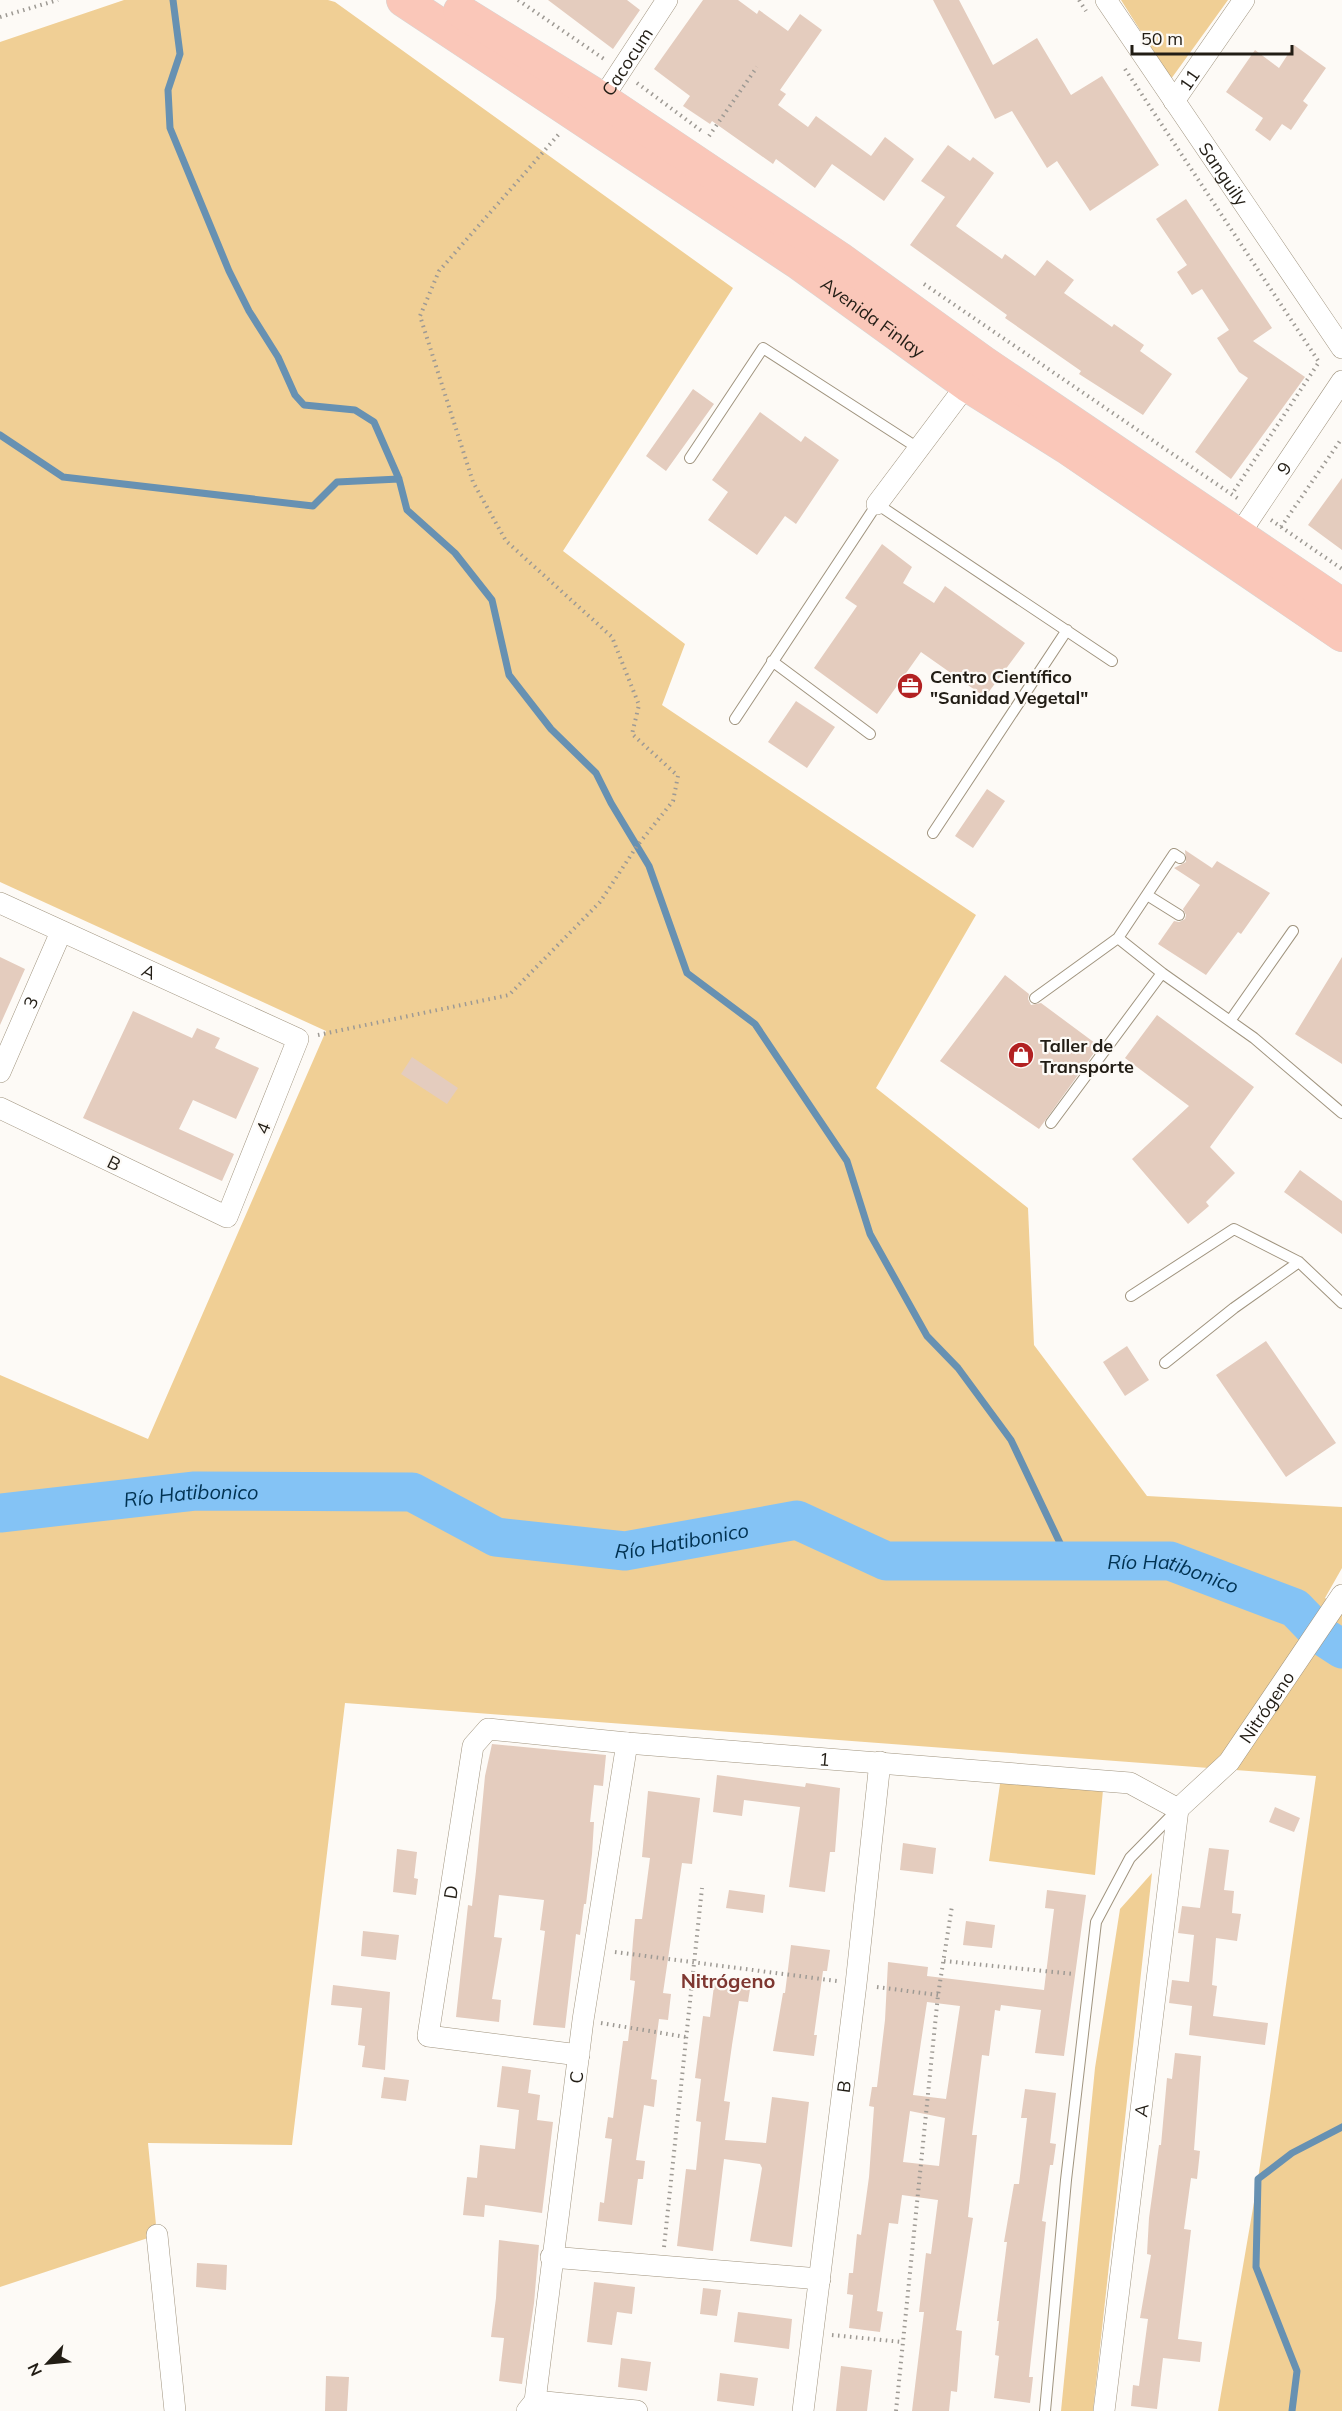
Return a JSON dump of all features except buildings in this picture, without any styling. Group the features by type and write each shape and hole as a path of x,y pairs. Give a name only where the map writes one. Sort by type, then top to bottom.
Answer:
{"main road":[{"name":"Avenida Finlay","path":"403,0 583,118 839,258 975,373 1240,533 1342,604"},
{"name":"Avenida Finlay","path":"442,0 583,118"},
{"name":"Avenida Finlay","path":"1240,533 1342,635"}],"street":[{"name":"Cacocum","path":"583,118 620,70 667,0"},
{"name":"Sanguily","path":"1106,0 1342,348"},
{"name":"11","path":"1174,100 1244,0"},
{"path":"877,504 975,373"},
{"name":"9","path":"1240,533 1342,381"},
{"name":"A","path":"0,903 298,1039"},
{"name":"3","path":"0,1072 61,932"},
{"name":"4","path":"227,1217 298,1039"},
{"name":"B","path":"0,1108 227,1217"},
{"name":"Nitrógeno","path":"1178,1809 1229,1762 1341,1597"},
{"name":"1","path":"473,1746 488,1729 627,1743 1130,1783 1178,1809"},
{"name":"C","path":"531,2406 593,1948 627,1743"},
{"name":"D","path":"473,1746 428,2036 579,2055"},
{"name":"B","path":"803,2411 856,1984 880,1762"},
{"name":"A","path":"1104,2411 1178,1809"},
{"path":"157,2235 175,2411"},
{"path":"551,2257 820,2279"},
{"path":"531,2406 637,2411"}],"lane":[{"path":"690,458 763,348 918,448"},
{"path":"735,719 877,504 1112,661"},
{"path":"933,834 1067,630"},
{"path":"772,661 870,734"},
{"path":"1035,998 1118,938 1174,854 1180,858"},
{"path":"1147,895 1179,915"},
{"path":"1230,1021 1293,931"},
{"path":"1118,938 1162,973 1230,1021 1342,1113"},
{"path":"1051,1122 1162,973"},
{"path":"1131,1296 1234,1229 1299,1262 1342,1303"},
{"path":"1165,1363 1234,1308 1299,1262"},
{"path":"1045,2411 1066,2180 1096,1922 1130,1858 1178,1809"}],"path":[{"path":"0,17 58,0"},
{"path":"518,0 620,70 719,143"},
{"path":"1079,0 1092,20"},
{"path":"709,136 757,67"},
{"path":"1124,69 1319,362 1232,494"},
{"path":"298,1039 509,995 600,902 637,846 673,801 678,776 632,734 639,705 612,638 506,541 473,482 420,316 439,271 583,118"},
{"path":"916,278 1232,494 1240,533 1281,527 1342,569"},
{"path":"1281,527 1342,438"},
{"path":"662,2266 702,1888"},
{"path":"896,2411 938,1995 952,1906"},
{"path":"593,1948 938,1995"},
{"path":"944,1961 1090,1975"},
{"path":"583,2020 686,2037"},
{"path":"813,2332 902,2342"}],"shaded area":[{"path":"124,0 328,0 335,2 733,288 563,551 685,644 662,705 976,915 876,1088 1028,1208 1034,1345 1147,1496 1342,1507 1342,1568 1325,1598 1342,1610 1342,2411 1218,2411 1258,2179 1316,1776 345,1703 292,2145 148,2143 157,2235 0,2287 0,1375 148,1439 326,1031 0,882 0,42"},
{"path":"1121,0 1228,0 1171,79"},
{"path":"1001,1777 1103,1790 1095,1875 989,1861"},
{"path":"1152,1873 1093,2411 1061,2411 1095,2068 1120,1909"}],"waterway":[{"path":"173,0 180,54 168,90 170,128 229,271 249,311 278,357 295,395 304,405 355,410 374,422 399,479 407,510 455,553 492,600 509,675 551,729 596,773 611,803 649,866 687,973 755,1024 847,1161 870,1234 927,1336 958,1368 1011,1440 1069,1562"},
{"path":"0,435 63,477 313,506 337,482 399,479"},
{"name":"Río Hatibonico","path":"0,1513 195,1491 412,1492 496,1537 625,1551 797,1520 886,1561 1170,1561 1295,1608 1322,1636 1342,1649"},
{"path":"1292,2411 1297,2371 1256,2267 1258,2179 1292,2153 1342,2127"}],"place":[{"name":"Centro Científico \"Sanidad Vegetal\"","path":"910,686"},
{"name":"Taller de Transporte","path":"1021,1055"}],"district":[{"name":"Nitrógeno","path":"728,1980"}]}
